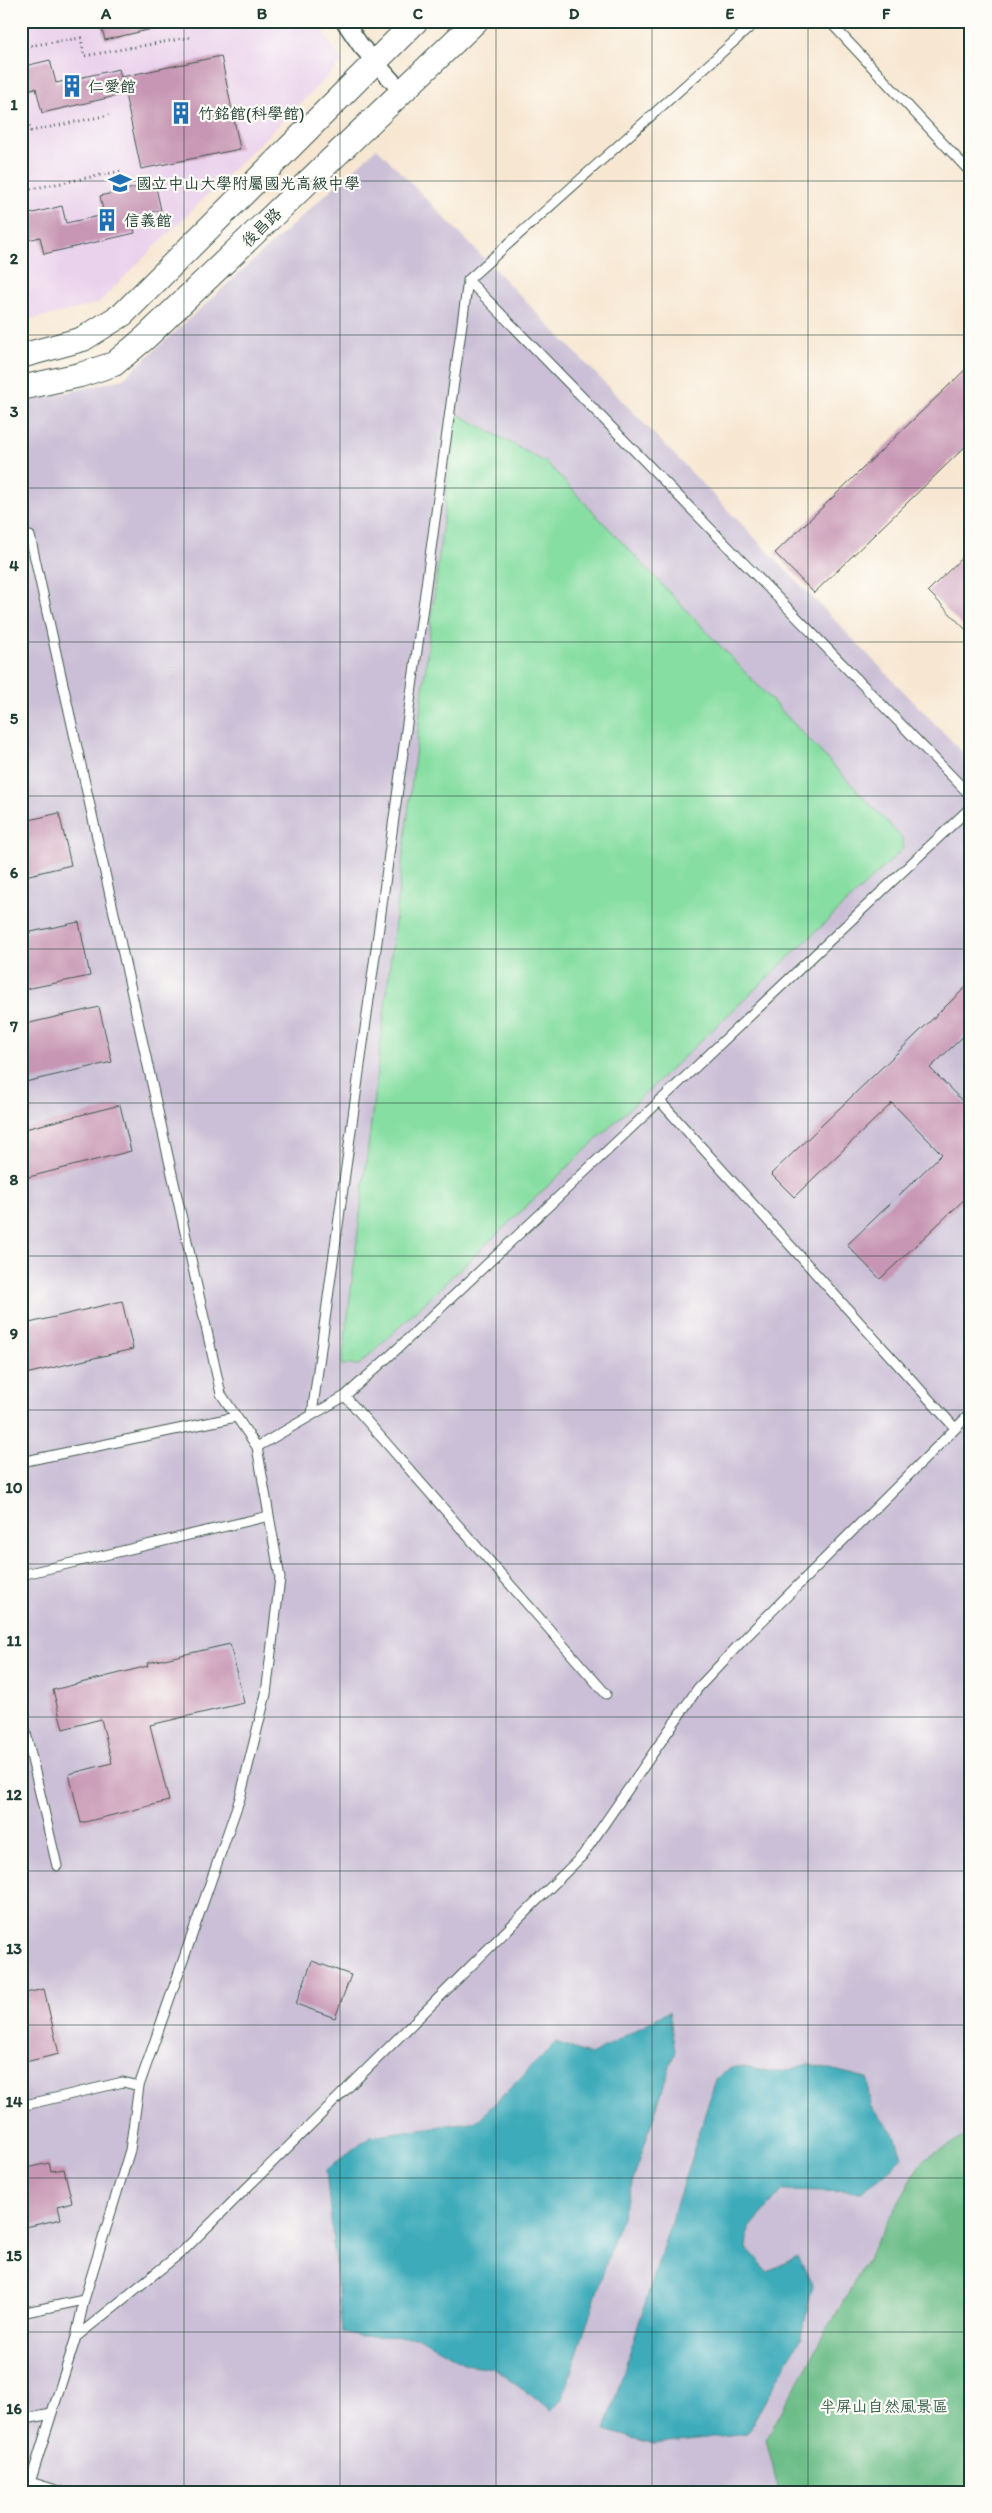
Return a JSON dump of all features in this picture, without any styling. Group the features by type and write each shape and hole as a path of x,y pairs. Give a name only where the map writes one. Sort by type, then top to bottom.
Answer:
{"street":[{"path":"344,21 368,54 402,92"},
{"path":"21,356 83,339 122,314 368,54 416,21"},
{"name":"後昌路","path":"21,388 80,375 114,364 145,338 476,21"}],"lane":[{"path":"312,1414 468,280 757,21"},
{"path":"828,21 971,173"},
{"path":"468,280 971,796"},
{"path":"21,538 30,536 221,1394 257,1447 280,1578 266,1694 240,1798 139,2086 130,2150 84,2300 76,2337 27,2492"},
{"path":"257,1447 345,1396 394,1352 971,807"},
{"path":"659,1100 955,1428"},
{"path":"345,1396 606,1694"},
{"path":"76,2337 183,2251 582,1856 698,1688 748,1635 971,1413"},
{"path":"21,1462 236,1417"},
{"path":"21,1575 269,1516"},
{"path":"21,1712 57,1866"},
{"path":"21,2106 123,2082 139,2086"},
{"path":"21,2313 84,2300"},
{"path":"21,2420 51,2414"},
{"path":"30,2482 63,2492"}],"path":[{"path":"21,47 81,38 84,56 192,37"},
{"path":"21,118 27,117 31,131 109,114"},
{"path":"21,191 121,171"}],"shaded area":[{"name":"國立中山大學附屬國光高級中學","path":"21,21 317,21 342,62 97,304 21,322"},
{"path":"377,148 971,761 971,2133 922,2162 766,2439 779,2492 21,2492 21,403 123,379"}],"green space":[{"path":"456,413 547,463 902,838 903,849 359,1365 342,1365"},
{"name":"半屏山自然風景區","path":"971,2133 971,2492 779,2492 766,2439 922,2161"}],"water":[{"path":"669,2011 675,2051 562,2400 551,2410 493,2368 465,2364 419,2337 360,2336 342,2332 326,2170 370,2136 477,2121 556,2042 591,2055"},
{"path":"809,2064 867,2078 870,2105 895,2135 902,2157 887,2172 860,2192 783,2190 749,2229 747,2248 768,2271 798,2257 813,2285 801,2337 747,2433 653,2444 605,2430 716,2079 737,2067 744,2066 779,2072"}],"building":[{"path":"100,21 160,21 160,27 105,40"},
{"name":"竹銘館(科學館)","path":"221,56 240,149 141,169 125,94 42,113 36,88 21,91 21,67 50,60 56,83 119,69 121,77"},
{"name":"信義館","path":"155,183 161,210 131,216 135,233 44,254 40,237 21,242 21,216 62,206 66,223 104,215 100,196"},
{"path":"971,364 971,441 814,593 775,553"},
{"path":"971,549 971,635 928,591"},
{"path":"59,813 71,865 21,877 21,822"},
{"path":"79,922 90,976 21,990 21,934"},
{"path":"971,982 971,1029 930,1068 971,1110 971,1193 880,1279 847,1245 942,1154 892,1103 794,1197 771,1174"},
{"path":"99,1007 112,1062 21,1083 21,1025"},
{"path":"120,1105 131,1151 21,1179 21,1130"},
{"path":"122,1301 133,1349 21,1375 21,1325"},
{"path":"230,1644 244,1703 150,1725 169,1801 81,1823 69,1774 112,1763 101,1719 63,1729 53,1690 148,1666 147,1663"},
{"path":"312,1961 351,1975 335,2018 296,2004"},
{"path":"44,1989 59,2054 21,2063 21,1994"},
{"path":"49,2163 51,2171 64,2169 72,2202 58,2206 61,2219 21,2228 21,2169"}],"place":[{"name":"仁愛館","path":"72,86"},
{"name":"竹銘館(科學館)","path":"181,113"},
{"name":"國立中山大學附屬國光高級中學","path":"120,183"},
{"name":"信義館","path":"107,220"}]}
